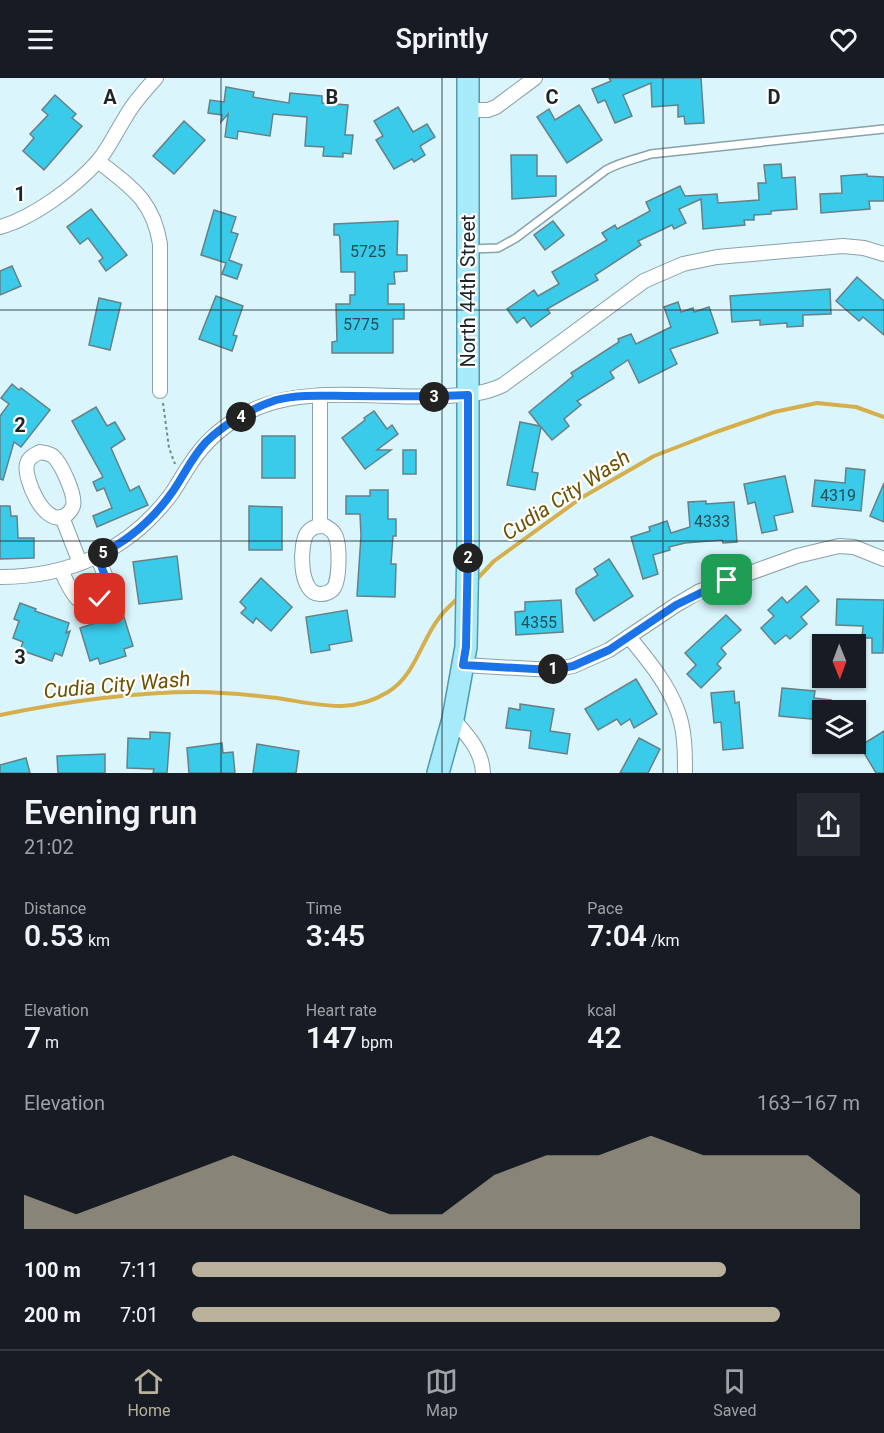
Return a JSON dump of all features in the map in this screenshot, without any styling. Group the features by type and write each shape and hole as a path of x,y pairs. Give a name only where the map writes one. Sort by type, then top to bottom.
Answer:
{"main road":[{"name":"North 44th Street","path":"438,773 453,719 463,665 467,605 468,78"}],"street":[{"path":"0,227 37,212 98,161 126,116 156,78"},
{"path":"468,110 488,110 496,107 535,78"},
{"path":"98,161 144,201 157,228 160,244 160,391"},
{"path":"0,577 25,577 61,570 117,547 158,511 206,442 252,410 278,400 320,396 435,397 468,395 493,390 644,281 683,264 717,257 843,246 864,248 884,254"},
{"path":"320,396 320,526"},
{"path":"40,452 50,453 58,461 72,493 74,504 69,513 62,517 50,516 42,509 28,477 26,466 31,457 40,452"},
{"path":"62,517 80,563"},
{"path":"314,526 320,526 334,531 338,541 338,577 335,587 327,594 316,594 307,589 303,579 303,544 306,533 314,526"},
{"path":"463,665 552,670 573,666 609,650 700,591 797,555 839,546 854,547 884,559"},
{"path":"61,570 72,594 81,602 87,604 96,601 104,594 106,580 97,556"},
{"path":"628,637 666,687 679,713 684,741 685,773"},
{"path":"453,719 470,738 481,760 483,773"}],"lane":[{"path":"469,249 498,248 516,238 617,164 651,154 884,129"}],"path":[{"path":"160,391 169,448 179,482"}],"building":[{"path":"609,78 701,78 704,123 685,124 684,116 678,117 678,105 652,107 651,83 623,95 632,116 615,123 605,100 598,103 592,89 611,81"},
{"path":"226,87 254,92 253,97 289,103 290,93 322,96 322,103 348,105 345,135 353,135 351,154 343,153 343,157 323,156 324,147 305,146 307,117 273,114 270,136 238,131 237,139 225,137 228,114 221,122 222,115 208,113 210,100 224,102"},
{"path":"55,95 76,114 72,118 82,126 44,170 23,151 34,138 30,134 48,115 42,110"},
{"path":"579,105 602,140 567,163 537,117 549,109 555,120"},
{"path":"398,107 413,132 427,124 435,137 420,146 425,155 414,162 412,159 394,169 376,140 383,136 374,121"},
{"path":"184,121 205,140 174,174 153,156"},
{"path":"511,155 537,155 537,176 556,176 556,196 512,199"},
{"path":"781,164 782,178 795,177 797,209 754,215 754,220 744,220 745,225 703,229 701,199 679,209 686,223 674,229 672,225 638,241 641,245 595,275 598,280 547,309 550,313 531,327 524,317 517,323 507,309 534,290 538,296 559,284 552,272 607,240 602,233 615,225 617,229 650,211 646,202 680,186 685,196 717,194 718,203 759,200 758,183 766,183 764,165"},
{"path":"867,174 867,176 884,177 884,201 869,201 870,209 821,213 820,194 842,193 841,176"},
{"path":"91,209 127,255 106,271 99,261 103,258 88,238 80,244 67,227"},
{"path":"214,210 236,217 231,232 238,234 229,260 242,265 237,279 222,274 226,263 201,255"},
{"path":"398,221 397,255 407,255 407,271 394,272 395,284 388,284 388,304 404,304 404,319 393,319 393,353 332,353 332,342 337,341 336,304 350,304 350,295 355,295 355,272 341,272 340,239 339,235 334,235 334,224"},
{"path":"553,221 564,235 545,250 534,235"},
{"path":"12,266 21,286 0,295 0,271"},
{"path":"857,277 884,301 884,335 863,317 859,321 836,301"},
{"path":"830,289 831,314 803,315 803,326 787,327 787,323 760,325 760,320 732,322 730,296"},
{"path":"216,296 243,306 233,335 237,336 232,351 199,339"},
{"path":"99,298 121,303 110,350 89,345"},
{"path":"678,302 681,312 693,308 694,312 709,307 718,333 670,349 677,364 639,383 628,360 610,372 614,378 577,401 581,405 564,419 569,426 552,440 541,427 532,472 538,473 535,490 507,485 520,422 540,426 529,412 573,376 571,373 619,342 618,339 631,334 636,344 671,327 664,307"},
{"path":"12,384 50,410 21,447 14,442 3,480 0,479 0,416 9,404 1,398"},
{"path":"96,407 107,426 115,422 125,439 111,448 130,491 139,486 148,505 97,527 93,516 112,508 104,488 97,491 93,482 103,477 72,421"},
{"path":"374,411 387,429 392,425 398,434 377,450 391,450 365,469 342,438"},
{"path":"262,436 295,436 295,478 262,478"},
{"path":"403,450 416,450 416,474 403,474"},
{"path":"846,468 865,470 861,511 812,506 815,480 845,483"},
{"path":"785,476 793,512 774,516 777,530 762,533 755,502 748,504 744,484"},
{"path":"884,483 884,522 870,516"},
{"path":"370,490 388,490 388,519 396,519 396,536 393,536 391,564 396,564 395,597 357,596 361,536 360,514 346,514 346,496 370,496"},
{"path":"706,501 706,504 734,502 737,542 723,543 722,540 685,543 669,547 670,550 653,555 658,574 643,579 631,537 650,531 649,527 667,521 671,533 690,527 688,502"},
{"path":"0,506 10,506 11,516 17,516 18,538 34,538 34,558 0,559"},
{"path":"249,506 282,507 282,550 249,550"},
{"path":"177,556 182,599 139,604 133,562"},
{"path":"609,559 633,596 594,621 576,593 576,589 598,575 594,569"},
{"path":"261,578 292,607 271,631 256,618 253,623 241,613 246,608 240,602"},
{"path":"806,586 819,601 801,617 807,624 790,639 786,635 775,644 761,628 774,616 768,610 782,597 787,603"},
{"path":"837,599 884,600 883,653 872,653 872,638 866,638 866,634 862,634 863,626 836,625"},
{"path":"561,600 563,632 516,635 515,612 525,611 525,602"},
{"path":"20,603 69,623 66,633 70,631 62,656 55,653 52,661 20,650 23,642 13,638 19,621 14,619"},
{"path":"347,610 352,641 329,645 330,650 311,653 306,617"},
{"path":"123,614 133,646 124,649 126,656 100,664 98,658 90,661 80,628"},
{"path":"726,615 741,630 721,648 726,654 717,664 721,668 701,688 687,674 696,665 685,653"},
{"path":"636,679 657,714 634,728 630,719 621,725 617,719 598,730 585,709"},
{"path":"782,688 815,691 814,698 831,700 812,700 812,719 779,716"},
{"path":"734,691 735,703 739,702 743,748 723,750 721,722 714,723 711,693"},
{"path":"520,704 554,709 550,731 570,734 567,754 529,748 531,731 506,728 509,708 520,710"},
{"path":"884,731 884,773 876,773 865,754 866,742"},
{"path":"150,732 170,733 167,773 153,773 154,769 127,768 128,738 150,739"},
{"path":"639,738 660,749 648,773 620,773"},
{"path":"222,743 223,753 233,752 235,773 189,773 187,748"},
{"path":"257,744 299,751 296,773 253,773"},
{"path":"105,754 105,773 58,773 57,756"},
{"path":"26,758 30,773 0,773 0,765"}],"waterway":[{"name":"Cudia City Wash","path":"476,580 494,561 581,498 654,456 774,412 817,403 856,407 884,417"},
{"name":"Cudia City Wash","path":"0,715 97,699 171,692 236,694 334,706 361,703 388,692 405,677 433,627 458,598"}],"route":[{"path":"100,599 106,588 106,580 97,556 117,547 158,511 206,442 252,410 278,400 320,396 468,395 468,543 466,647 463,665 552,670 573,666 609,650 676,605 700,591 727,580"}]}
